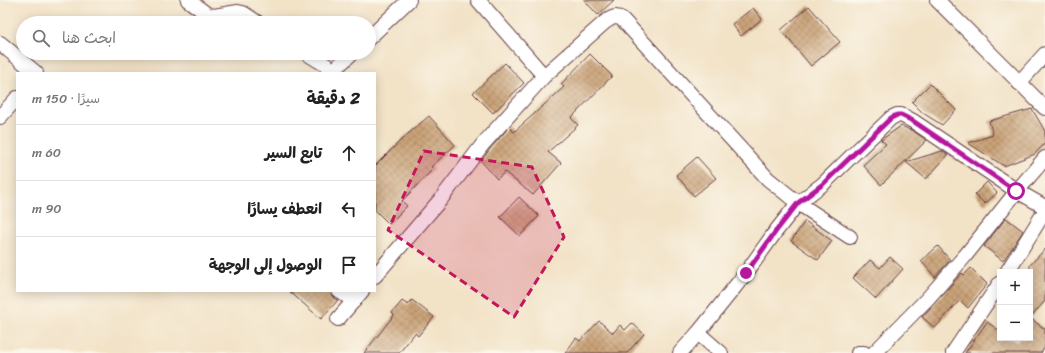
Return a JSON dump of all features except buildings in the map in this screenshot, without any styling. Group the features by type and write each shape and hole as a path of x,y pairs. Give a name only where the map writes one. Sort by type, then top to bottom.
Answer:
{"street":[{"path":"188,0 208,15 214,16 238,12 248,16"},
{"path":"376,32 410,0"},
{"path":"478,0 544,76"},
{"path":"937,0 1045,108"},
{"path":"376,275 441,199 483,144 544,76 612,17 622,19 768,179 798,203 850,237"},
{"path":"0,43 16,56"},
{"path":"1020,83 1045,54"},
{"path":"20,60 35,72"},
{"path":"316,60 333,71 345,60"},
{"path":"0,117 16,99"},
{"path":"680,353 746,273 798,203 823,184 891,118 897,115 901,115 913,121 1016,191 1045,206"},
{"path":"874,353 928,298 965,256 1016,191 1045,158"},
{"path":"1009,269 1045,211"},
{"path":"952,353 997,287"},
{"path":"338,319 358,296 342,292"},
{"path":"698,333 721,353"},
{"path":"858,353 864,353"}],"highlighted area":[{"path":"424,151 532,167 564,237 514,317 388,230"}],"route":[{"path":"746,273 798,203 823,184 891,118 897,115 901,115 913,121 1016,191"}]}
